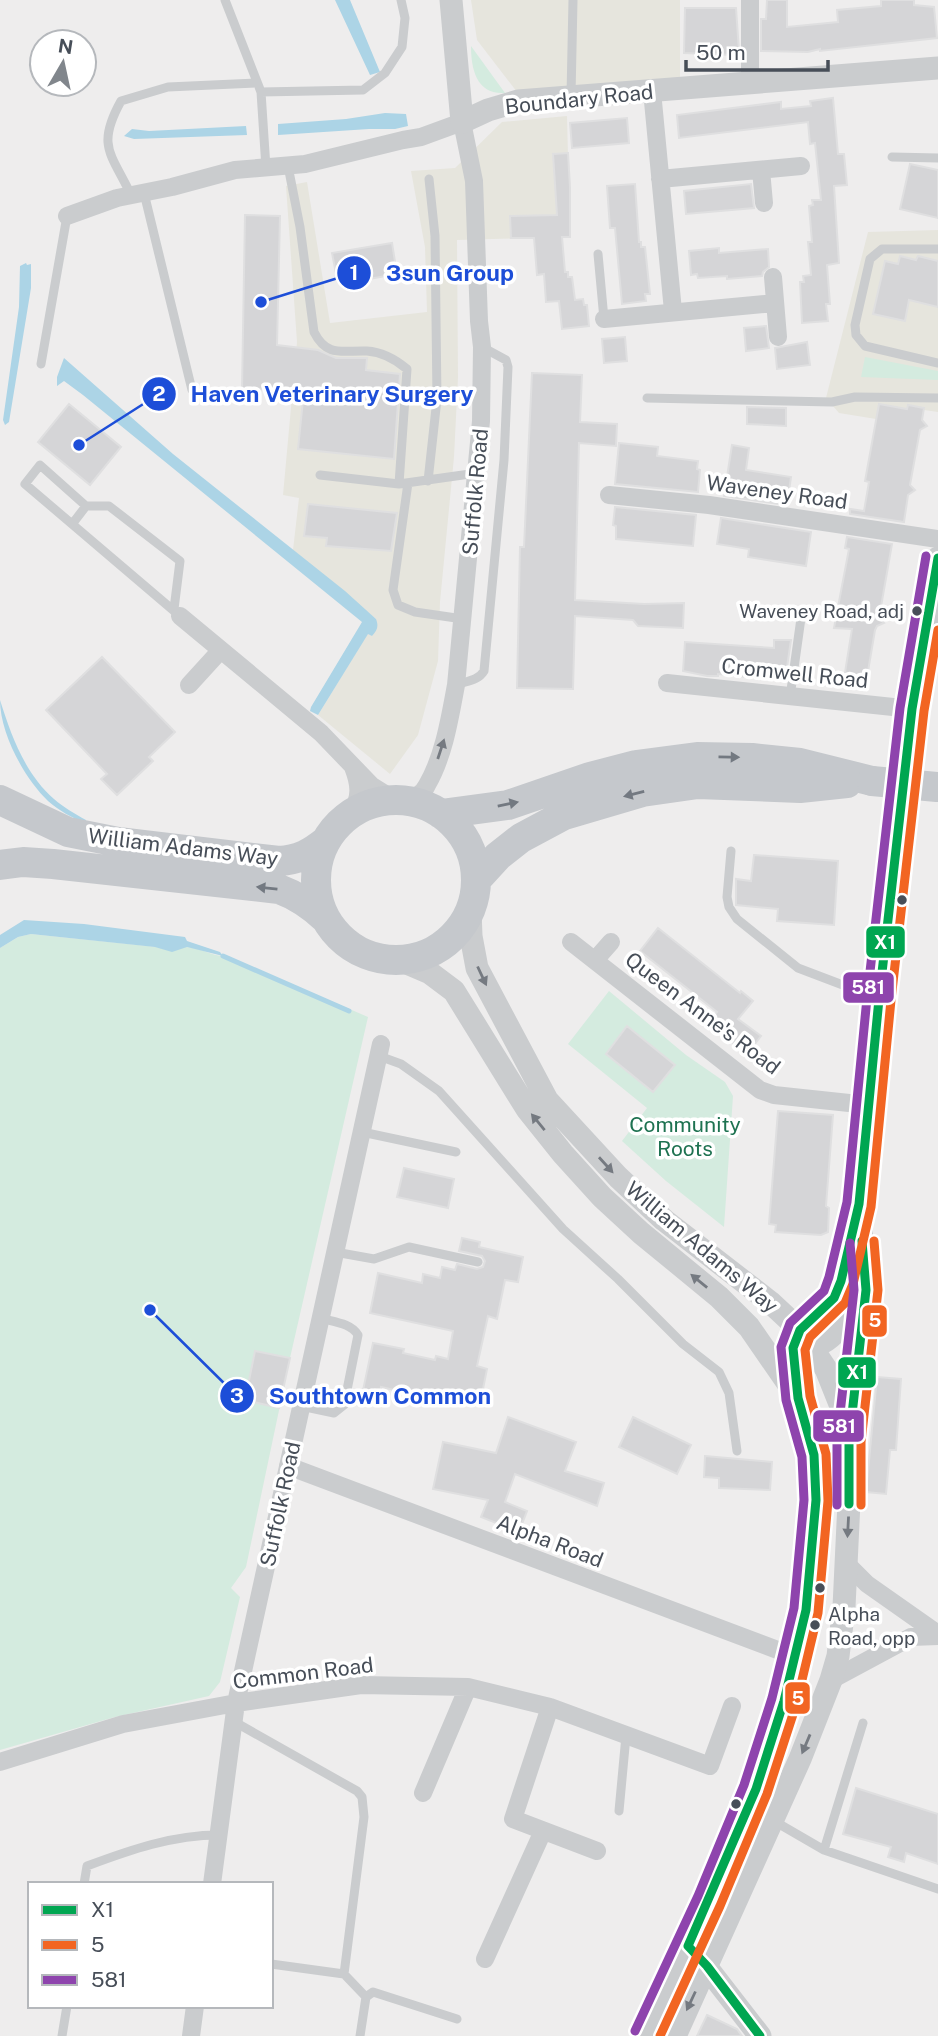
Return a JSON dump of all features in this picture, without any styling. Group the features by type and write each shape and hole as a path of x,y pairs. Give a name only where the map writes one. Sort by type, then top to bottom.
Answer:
{"main road":[{"path":"441,814 508,805 590,777 636,765 697,757 752,758 800,763 872,781 938,787"},
{"path":"476,880 498,856 521,838 564,815 642,792 698,784 800,788 872,781"},
{"name":"William Adams Way","path":"0,800 68,832 118,842 279,861 293,860 310,853 326,841"},
{"path":"401,801 424,806 441,814 455,827 474,861 476,880 470,910 460,929 444,944 425,955 402,961 383,961 359,951 340,937 326,919 317,893 317,866 326,841 337,826 351,814 380,802 401,801"},
{"name":"William Adams Way","path":"0,865 23,862 53,864 279,889 302,899 326,919"}],"street":[{"name":"Suffolk Road","path":"401,801 417,797 427,787 441,750 456,685 481,421 482,346 474,181 462,122 451,0"},
{"path":"750,0 750,83"},
{"name":"Boundary Road","path":"66,216 137,194 235,170 305,164 421,137 505,104 938,68"},
{"path":"652,91 673,311"},
{"path":"660,179 801,166"},
{"path":"761,170 764,203"},
{"path":"773,277 778,337"},
{"path":"604,319 775,303"},
{"name":"Waveney Road","path":"609,495 709,505 938,539"},
{"path":"646,2036 756,1788 796,1657 807,1599 816,1500 814,1455 798,1398 802,1342 834,1298 841,1281 859,1204 912,709 938,558"},
{"path":"177,613 321,733 372,786 401,801"},
{"path":"189,685 220,651"},
{"name":"Cromwell Road","path":"670,684 912,709"},
{"path":"351,814 358,802 359,793 352,764"},
{"name":"William Adams Way","path":"470,910 471,936 477,968 547,1100 618,1177 664,1220 770,1302 802,1342"},
{"name":"Queen Anne's Road","path":"571,942 760,1090 774,1095 868,1105"},
{"name":"Queen Anne's Road","path":"596,960 611,942"},
{"name":"William Adams Way","path":"402,961 430,973 454,991 527,1109 602,1197 719,1297 749,1327 798,1398"},
{"name":"Suffolk Road","path":"212,1882 236,1703 380,1051"},
{"path":"675,2036 773,1820 831,1680 842,1629 847,1564 849,1441 866,1290 859,1204"},
{"path":"802,1342 824,1343 846,1319 853,1301 862,1242"},
{"name":"William Adams Way","path":"749,1327 773,1341 802,1342"},
{"path":"802,1342 835,1391 849,1441"},
{"name":"Alpha Road","path":"288,1466 796,1657"},
{"path":"847,1564 867,1584 938,1635"},
{"path":"831,1680 911,1637 938,1635"},
{"name":"Common Road","path":"0,1762 123,1724 236,1703 361,1685 468,1688 550,1707 710,1766 732,1706"},
{"path":"423,1793 468,1688"},
{"path":"550,1707 513,1819 597,1851"},
{"path":"485,1959 543,1831"},
{"path":"688,1946 707,1966 761,2036"},
{"path":"191,2036 195,2008"}],"lane":[{"path":"225,0 259,87 267,168"},
{"path":"192,390 137,194 106,141 111,120 121,101 168,87 363,90 385,73 402,47 405,18 401,0"},
{"path":"571,97 573,0"},
{"path":"892,157 938,158"},
{"path":"288,166 300,227 314,332 319,342 334,351 369,351 383,354 407,369 403,483 393,590 398,605 415,612 463,619"},
{"path":"428,481 437,399 435,236 429,179"},
{"path":"41,364 66,216"},
{"path":"938,249 882,250 875,253 870,258 855,326 860,343 865,346 938,363"},
{"path":"598,254 604,319"},
{"path":"456,685 475,680 481,677 484,671 504,460 508,368 506,360 482,346"},
{"path":"647,398 832,402 855,397 938,398"},
{"path":"40,464 86,506 109,506 180,561 177,613 25,484 40,464"},
{"path":"320,475 403,483 477,473"},
{"path":"73,523 86,506"},
{"path":"790,697 802,611"},
{"path":"732,852 727,897 729,907 742,924 798,968 879,999"},
{"path":"380,1051 439,1091 563,1229 683,1344 719,1372 729,1393 737,1451"},
{"path":"362,1132 456,1152"},
{"path":"335,1252 374,1259 409,1247 478,1262"},
{"path":"301,1406 334,1413 344,1405 358,1335 346,1325 320,1318"},
{"path":"233,1721 357,1791 362,1797 364,1817 344,1974"},
{"path":"824,1850 863,1723"},
{"path":"619,1811 626,1735"},
{"path":"773,1820 824,1850 938,1889"},
{"path":"84,1882 87,1866 140,1846 191,1835 219,1835"},
{"path":"273,1964 344,1974 366,1997"},
{"path":"366,1997 373,1993 457,2019"},
{"path":"360,2036 366,1997"},
{"path":"62,2036 66,2008"}],"shaded area":[{"path":"471,0 680,0 680,78 517,92 477,40"},
{"path":"567,116 570,237 457,240 458,377 454,457 440,602 438,661 418,735 390,774 318,715 368,633 372,636 376,619 293,550 299,498 283,495 297,342 286,186 307,182 330,323 427,312 425,247 411,171 455,168 502,122"},
{"path":"938,230 938,412 924,410 922,416 878,408 876,419 839,413 826,398 868,232"}],"green space":[{"path":"471,46 505,93 496,93 482,85 474,72"},
{"path":"865,357 938,371 938,380 861,377"},
{"path":"31,934 167,950 191,947 227,956 368,1017 290,1358 246,1567 231,1588 240,1597 220,1682 209,1696 115,1717 0,1750 0,948 18,937"},
{"name":"Community Roots","path":"609,991 686,1055 725,1082 733,1096 724,1227 666,1181 622,1141 647,1108 568,1044"}],"water":[{"path":"335,0 350,0 380,72 370,75"},
{"path":"385,113 406,114 408,126 278,135 278,124"},
{"path":"246,126 247,135 134,139 124,136 132,129 149,131"},
{"path":"31,264 31,288 9,422 5,425 3,420 19,307 20,266"},
{"path":"64,358 173,454 345,591 376,619 375,632 372,636 368,634 318,715 310,711 311,707 362,622 83,395 64,381 57,386 57,377"},
{"path":"0,700 14,740 35,778 58,802 86,820 85,824 52,805 30,780 9,740"},
{"path":"24,920 84,924 185,937 187,941 220,952 223,956 187,947 172,952 155,947 31,934 18,937 0,948 0,935"}],"building":[{"path":"767,0 787,0 787,27 838,22 837,10 881,6 881,0 914,0 914,5 934,7 937,38 808,52 761,51 761,19 766,19"},
{"path":"685,8 736,8 739,51 734,50 734,55 684,53"},
{"path":"833,98 838,154 844,154 847,185 834,186 839,263 827,265 830,304 826,304 828,321 802,323 800,282 804,282 803,276 811,275 809,206 813,205 812,200 821,200 815,143 810,144 808,122 679,138 677,115 781,102 781,109 811,106 810,101"},
{"path":"627,118 629,143 572,148 570,123"},
{"path":"568,153 570,237 562,237 565,272 568,272 568,277 572,277 575,300 583,299 584,305 587,305 589,326 562,329 559,301 546,302 544,274 537,275 534,238 511,238 510,216 557,215 553,154"},
{"path":"910,164 938,170 938,218 900,209"},
{"path":"635,184 639,242 641,247 645,247 650,294 645,294 646,301 622,304 615,228 610,228 607,186"},
{"path":"751,184 754,208 686,214 684,191"},
{"path":"245,215 280,216 277,345 318,350 336,358 367,358 366,370 400,374 394,459 298,449 304,390 242,389"},
{"path":"392,243 397,274 341,284 340,278 337,279 332,253"},
{"path":"719,248 719,253 768,249 769,267 762,276 727,279 727,276 698,278 697,274 691,275 689,251"},
{"path":"900,256 916,260 918,256 938,261 938,307 909,300 905,321 873,314 885,261 898,264"},
{"path":"766,326 769,348 746,351 744,328"},
{"path":"625,337 627,361 604,363 602,339"},
{"path":"807,342 810,365 777,369 775,348"},
{"path":"532,373 582,375 580,422 617,424 616,446 579,443 575,600 644,604 684,603 683,628 638,626 633,620 575,616 573,689 517,688 520,547 524,547"},
{"path":"69,404 121,447 90,485 38,442"},
{"path":"879,404 907,409 908,405 924,408 922,420 927,426 920,430 910,485 915,490 908,495 904,522 850,514 850,509 864,511 869,482 865,481"},
{"path":"747,407 786,408 786,426 747,424"},
{"path":"619,443 658,447 657,456 698,461 698,492 615,484"},
{"path":"732,445 749,448 746,470 791,477 787,505 724,496"},
{"path":"308,504 397,513 391,551 326,546 327,538 304,536"},
{"path":"615,507 696,515 693,546 616,539 616,526 613,525"},
{"path":"721,518 811,532 806,566 748,557 749,549 717,544"},
{"path":"847,537 892,544 879,618 884,623 875,630 865,689 843,685 852,629 834,628 849,549 845,548"},
{"path":"774,640 791,640 785,681 718,674 707,676 683,671 685,642 774,648"},
{"path":"102,657 175,732 149,757 153,761 117,795 101,779 107,774 46,710"},
{"path":"754,855 838,861 834,925 777,921 778,909 736,905 736,879 751,881"},
{"path":"658,928 753,1001 738,1019 761,1036 747,1054 708,1023 717,1012 640,951"},
{"path":"627,1026 675,1065 653,1092 606,1054"},
{"path":"778,1111 833,1115 826,1206 829,1208 828,1232 821,1235 775,1232 776,1225 769,1224"},
{"path":"404,1168 454,1179 448,1208 397,1197"},
{"path":"462,1238 480,1242 479,1247 523,1257 518,1282 505,1280 497,1319 488,1316 477,1366 487,1369 480,1404 448,1397 447,1402 381,1387 379,1399 362,1395 373,1343 404,1349 403,1353 435,1360 436,1356 448,1359 453,1331 370,1313 378,1273 422,1283 423,1274 440,1278 442,1267 455,1270 457,1264 477,1269 483,1267 485,1261 482,1256 459,1251"},
{"path":"255,1351 290,1358 279,1408 245,1400"},
{"path":"877,1377 901,1379 896,1450 890,1450 886,1494 866,1492"},
{"path":"508,1417 576,1442 565,1471 604,1483 597,1506 515,1474 505,1502 527,1511 519,1532 481,1517 488,1500 433,1489 443,1442 496,1453"},
{"path":"633,1417 691,1445 677,1474 619,1447"},
{"path":"705,1456 772,1462 770,1490 719,1488 719,1478 704,1477"},
{"path":"856,1788 938,1814 938,1864 906,1853 904,1862 888,1857 891,1847 843,1834"},
{"path":"707,2015 737,2029 742,2036 697,2036"}],"waterway":[{"path":"223,956 349,1011"}],"transit line":[{"name":"581","path":"635,2031 698,1896 744,1785 772,1698 794,1608 804,1500 802,1457 786,1400 781,1347 790,1323 824,1291 847,1202 900,708 926,556"},
{"name":"X1","path":"760,2036 707,1966 688,1946 756,1789 784,1701 806,1610 816,1500 814,1455 798,1398 793,1348 800,1330 834,1298 841,1281 859,1204 912,709 938,558"},
{"name":"5","path":"660,2036 720,1906 767,1794 796,1705 818,1613 828,1501 826,1454 810,1396 805,1350 810,1337 845,1303 853,1284 871,1207 891,1000 924,711 938,630"},
{"name":"X1","path":"849,1504 849,1441 866,1290 862,1241"},
{"name":"5","path":"861,1505 861,1442 878,1290 874,1241"},
{"name":"581","path":"837,1505 837,1440 854,1290 850,1243"}],"place":[{"name":"3sun Group","path":"261,302"},
{"name":"Haven Veterinary Surgery","path":"79,445"},
{"name":"Waveney Road, adj","path":"917,611"},
{"name":"Southtown Common","path":"150,1310"},
{"name":"Alpha Road, opp","path":"815,1625"}]}
